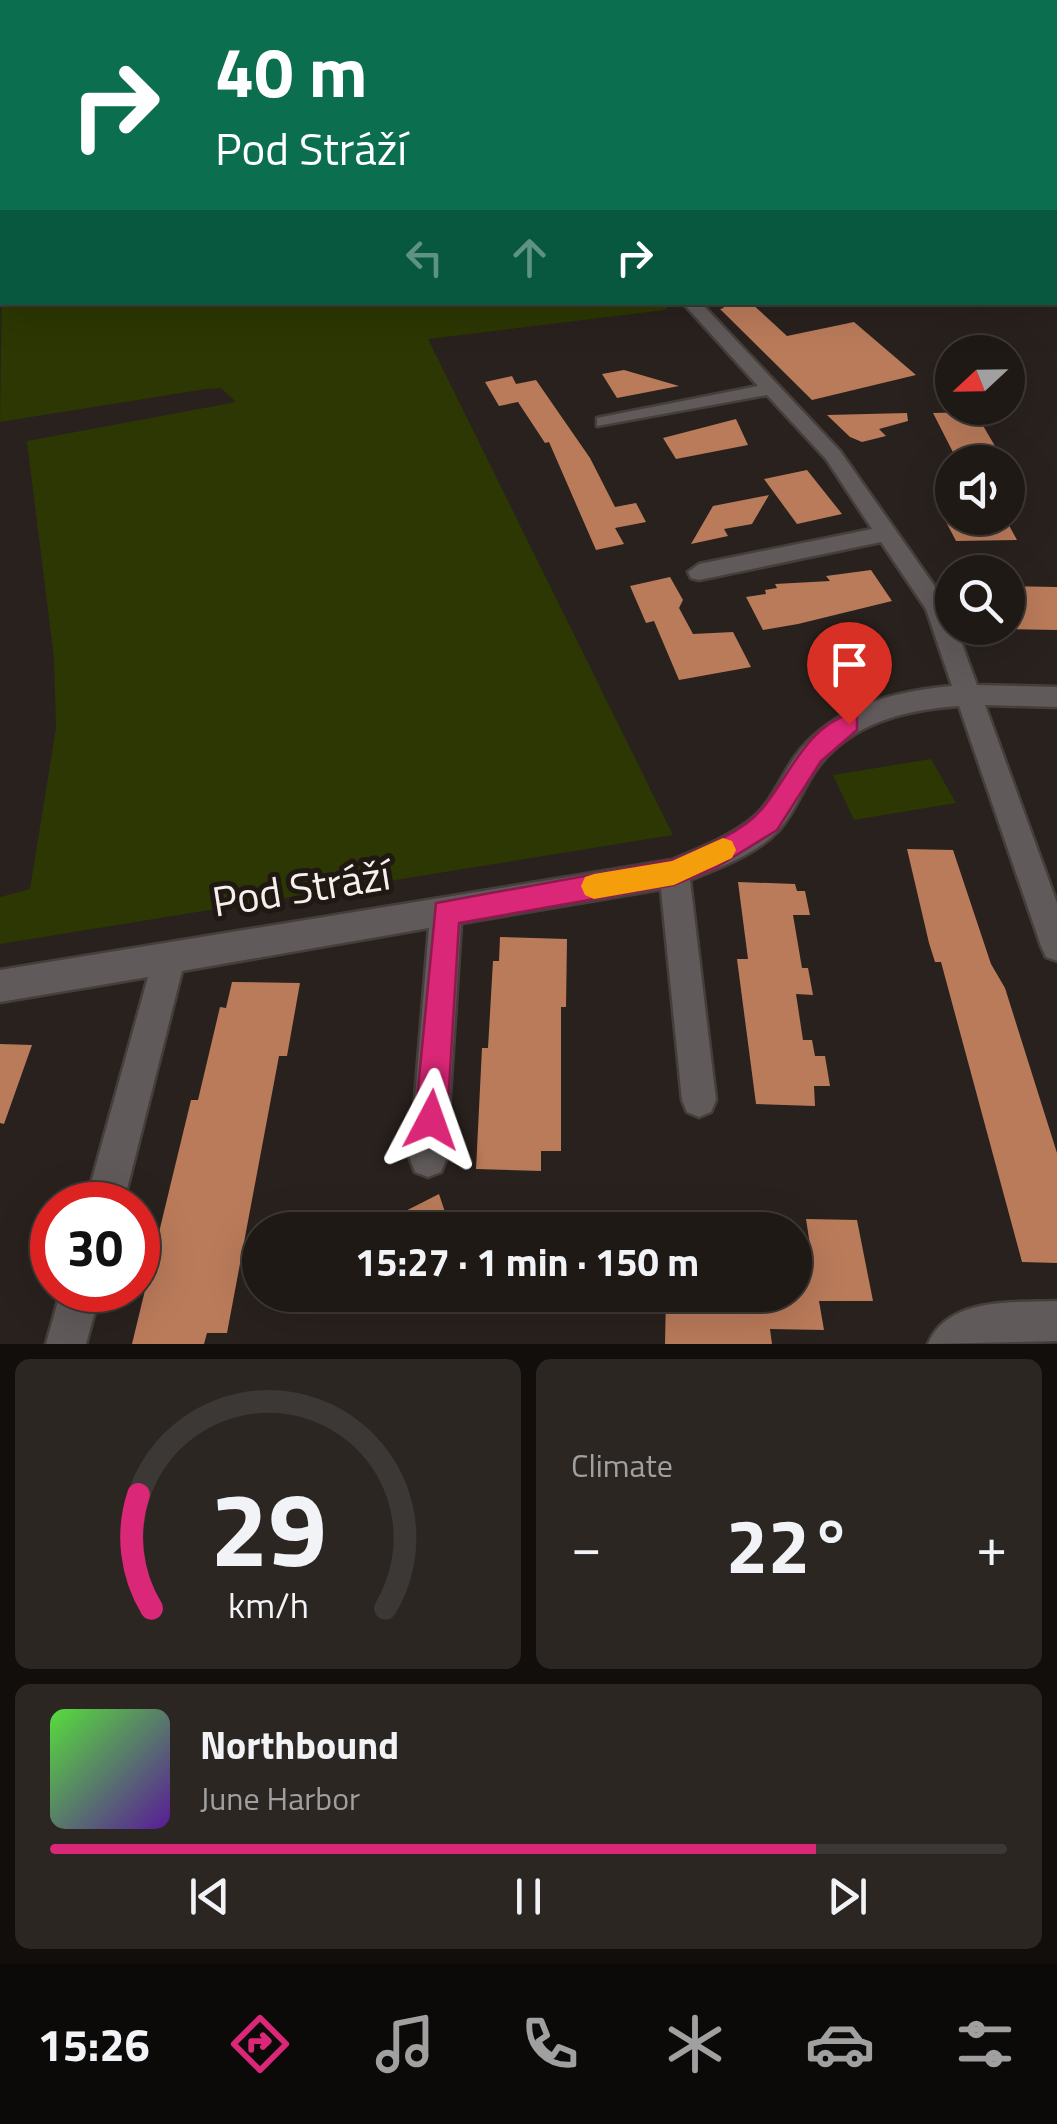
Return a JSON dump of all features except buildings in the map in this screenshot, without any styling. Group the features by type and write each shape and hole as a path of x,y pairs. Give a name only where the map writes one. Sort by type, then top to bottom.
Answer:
{"street":[{"path":"693,305 833,456 890,533 937,608 1057,946"},
{"path":"604,422 769,389"},
{"path":"699,572 890,533"},
{"name":"Pod Stráží","path":"0,986 674,872 708,859 768,822 812,754 849,724 888,704 970,695 1057,698"},
{"path":"674,872 699,1100"},
{"path":"428,1159 446,912"},
{"path":"110,1182 170,955"},
{"path":"66,1344 75,1312"},
{"path":"948,1344 978,1325 1057,1321"}],"green space":[{"path":"2,305 670,305 665,310 428,339 673,835 0,944 0,897 30,889 56,728 54,658 27,441 236,402 221,388 206,389 0,422"},
{"path":"931,759 956,803 854,820 833,775"}],"slow traffic":[{"path":"594,886 674,872 723,850"}],"route":[{"path":"431,1120 446,912 674,872 708,859 768,822 812,754 849,724"}]}
